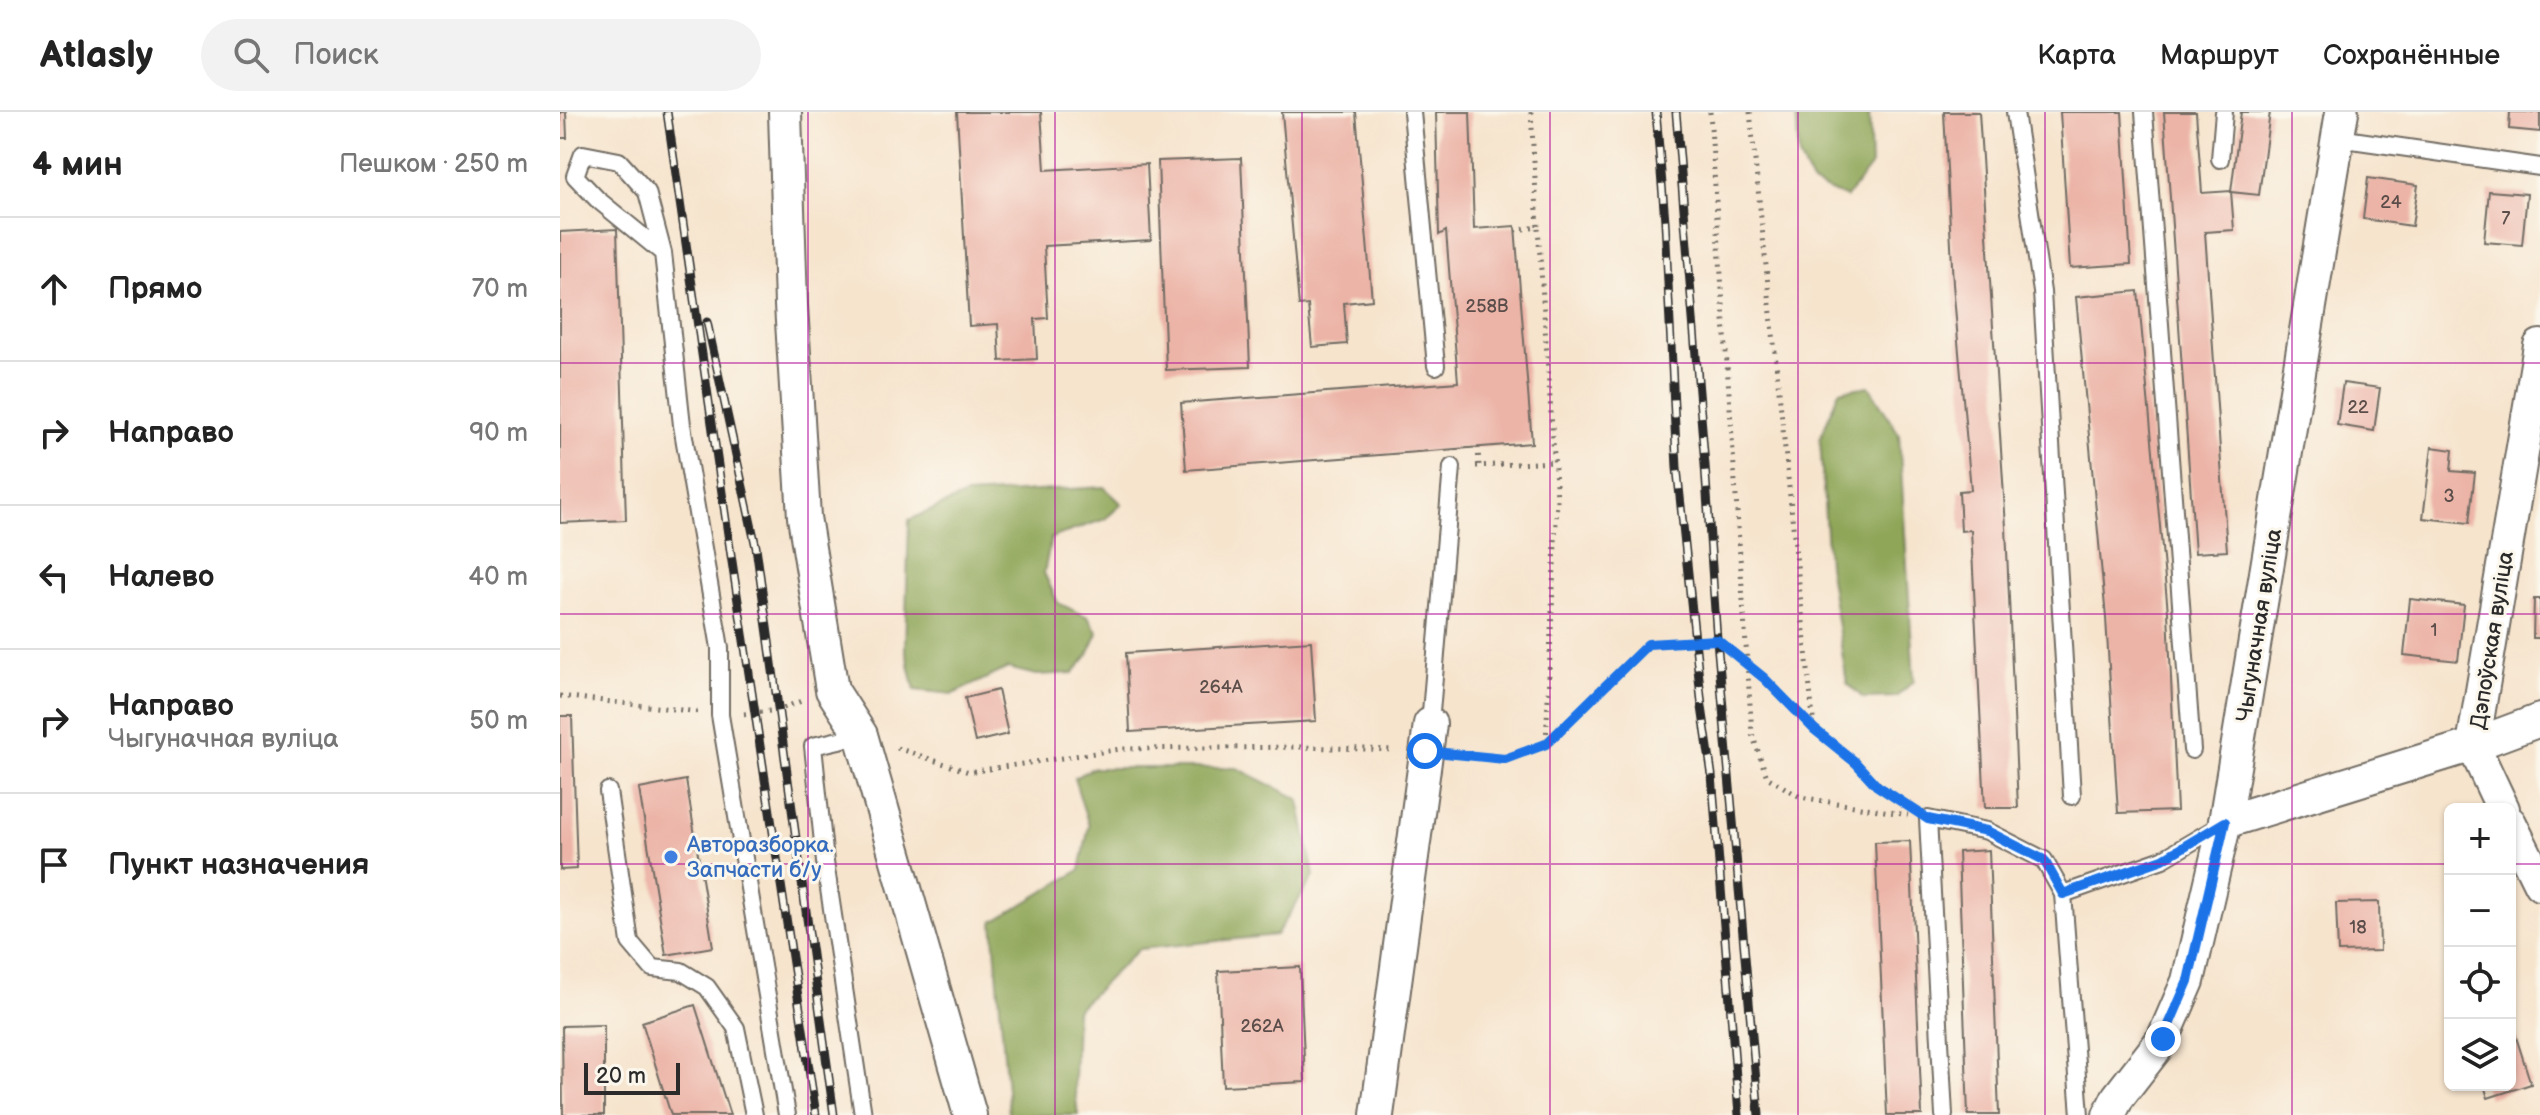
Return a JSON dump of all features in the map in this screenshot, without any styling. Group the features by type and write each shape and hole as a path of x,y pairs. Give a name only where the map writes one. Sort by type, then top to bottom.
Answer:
{"street":[{"path":"785,112 791,305 804,517 832,690 861,735 970,1115"},
{"name":"Чыгуначная вуліца","path":"2109,1115 2118,1097 2163,1039 2188,981 2225,822 2340,125"},
{"name":"Дэпоўская вуліца","path":"2473,745 2540,346"},
{"path":"2225,822 2473,745 2540,720"},
{"path":"1377,1115 1427,738"},
{"path":"2473,745 2500,803"},
{"path":"2516,835 2540,884"}],"lane":[{"path":"1412,112 1436,366"},
{"path":"2015,112 2042,292 2072,796"},
{"path":"2144,112 2192,750"},
{"path":"2220,159 2224,112"},
{"path":"2340,125 2540,167"},
{"path":"663,253 597,199 575,176 583,154 619,161 647,192 663,253 682,425 720,648 720,715 787,1115"},
{"path":"1427,738 1452,467"},
{"path":"861,735 813,746 825,862 863,1115"},
{"path":"608,791 630,942 652,968 681,971 707,987 736,1028 754,1115"},
{"path":"1944,1115 1928,819 1987,831 2044,860 2063,894 2080,1115"},
{"path":"2063,894 2163,859 2225,822"}],"path":[{"path":"1710,112 1752,734 1767,777 1800,797 1928,819"},
{"path":"1750,112 1814,729"},
{"path":"1532,115 1557,499 1546,744"},
{"path":"1515,230 1538,227"},
{"path":"1478,447 1479,466"},
{"path":"1452,467 1555,462"},
{"path":"861,735 969,772 1121,749 1302,747 1427,738 1505,759 1546,744 1648,644 1717,640 1764,678 1876,785 1928,819"}],"green space":[{"path":"1796,112 1869,112 1871,166 1846,198 1812,183 1799,157"},
{"path":"1869,386 1899,434 1914,681 1896,697 1863,698 1847,683 1828,565 1820,439 1839,391"},
{"path":"1104,487 1122,504 1105,519 1051,538 1044,573 1058,603 1088,617 1098,633 1087,657 1073,673 1036,675 1008,668 953,694 915,690 905,648 909,520 966,495"},
{"path":"1093,768 1237,768 1299,799 1314,876 1276,935 1139,949 1076,1010 1074,1082 1078,1115 1009,1115 993,922 1080,870 1089,826 1074,778"}],"building":[{"path":"560,112 566,112 567,138 560,138"},
{"path":"957,112 1041,112 1045,170 1147,164 1151,240 1044,246 1048,318 1035,319 1037,359 1000,361 998,324 969,326"},
{"path":"1282,112 1356,112 1372,300 1344,303 1347,344 1312,347 1308,305 1299,306"},
{"path":"1436,112 1470,112 1474,229 1515,226 1532,443 1186,470 1181,403 1458,382 1446,231 1439,235"},
{"path":"1944,112 1979,112 2006,527 2018,808 1985,808 1971,530 1961,531 1959,491 1971,490 1953,284"},
{"path":"2060,112 2122,112 2131,264 2070,268"},
{"path":"2164,112 2196,112 2202,193 2231,191 2234,230 2205,232 2227,551 2195,553"},
{"path":"2241,112 2270,112 2259,195 2231,192"},
{"path":"2510,112 2540,112 2540,132 2509,129"},
{"path":"1241,158 1250,367 1166,370 1158,161"},
{"path":"2368,178 2418,185 2412,226 2363,219"},
{"path":"2489,191 2527,194 2522,245 2484,242"},
{"path":"617,229 626,520 560,523 560,232"},
{"path":"2138,291 2168,612 2177,811 2118,813 2106,618 2076,297"},
{"path":"2343,383 2380,388 2374,431 2337,425"},
{"path":"2432,447 2453,450 2451,471 2475,473 2469,523 2423,518"},
{"path":"2410,599 2464,605 2458,661 2404,655"},
{"path":"2534,599 2540,599 2540,638 2533,638"},
{"path":"1311,641 1316,721 1130,732 1126,653"},
{"path":"998,690 1008,734 975,742 965,698"},
{"path":"560,716 572,716 577,869 560,870"},
{"path":"686,780 713,947 666,955 639,789"},
{"path":"1910,841 1922,1115 1887,1115 1875,842"},
{"path":"1989,850 1999,1115 1968,1115 1958,852"},
{"path":"2379,902 2380,951 2338,952 2336,903"},
{"path":"1300,967 1305,1082 1223,1086 1218,971"},
{"path":"695,1005 730,1115 671,1115 642,1022"},
{"path":"604,1025 604,1115 563,1115 562,1026"},
{"path":"2516,1037 2531,1084 2516,1089"},
{"path":"2486,1091 2510,1091 2488,1098"}],"railway":[{"path":"667,112 816,1115"},
{"path":"1656,112 1665,221 1677,468 1712,775 1739,1115"},
{"path":"1676,112 1717,640 1759,1115"},
{"path":"707,322 756,547 834,1115"}],"place":[{"name":"Авторазборка. Запчасти б/у","path":"671,857"}],"route":[{"path":"1425,751 1505,759 1546,744 1648,644 1717,640 1764,678 1876,785 1928,819 1987,831 2044,860 2063,894 2163,859 2225,822 2188,981 2163,1039"}]}
